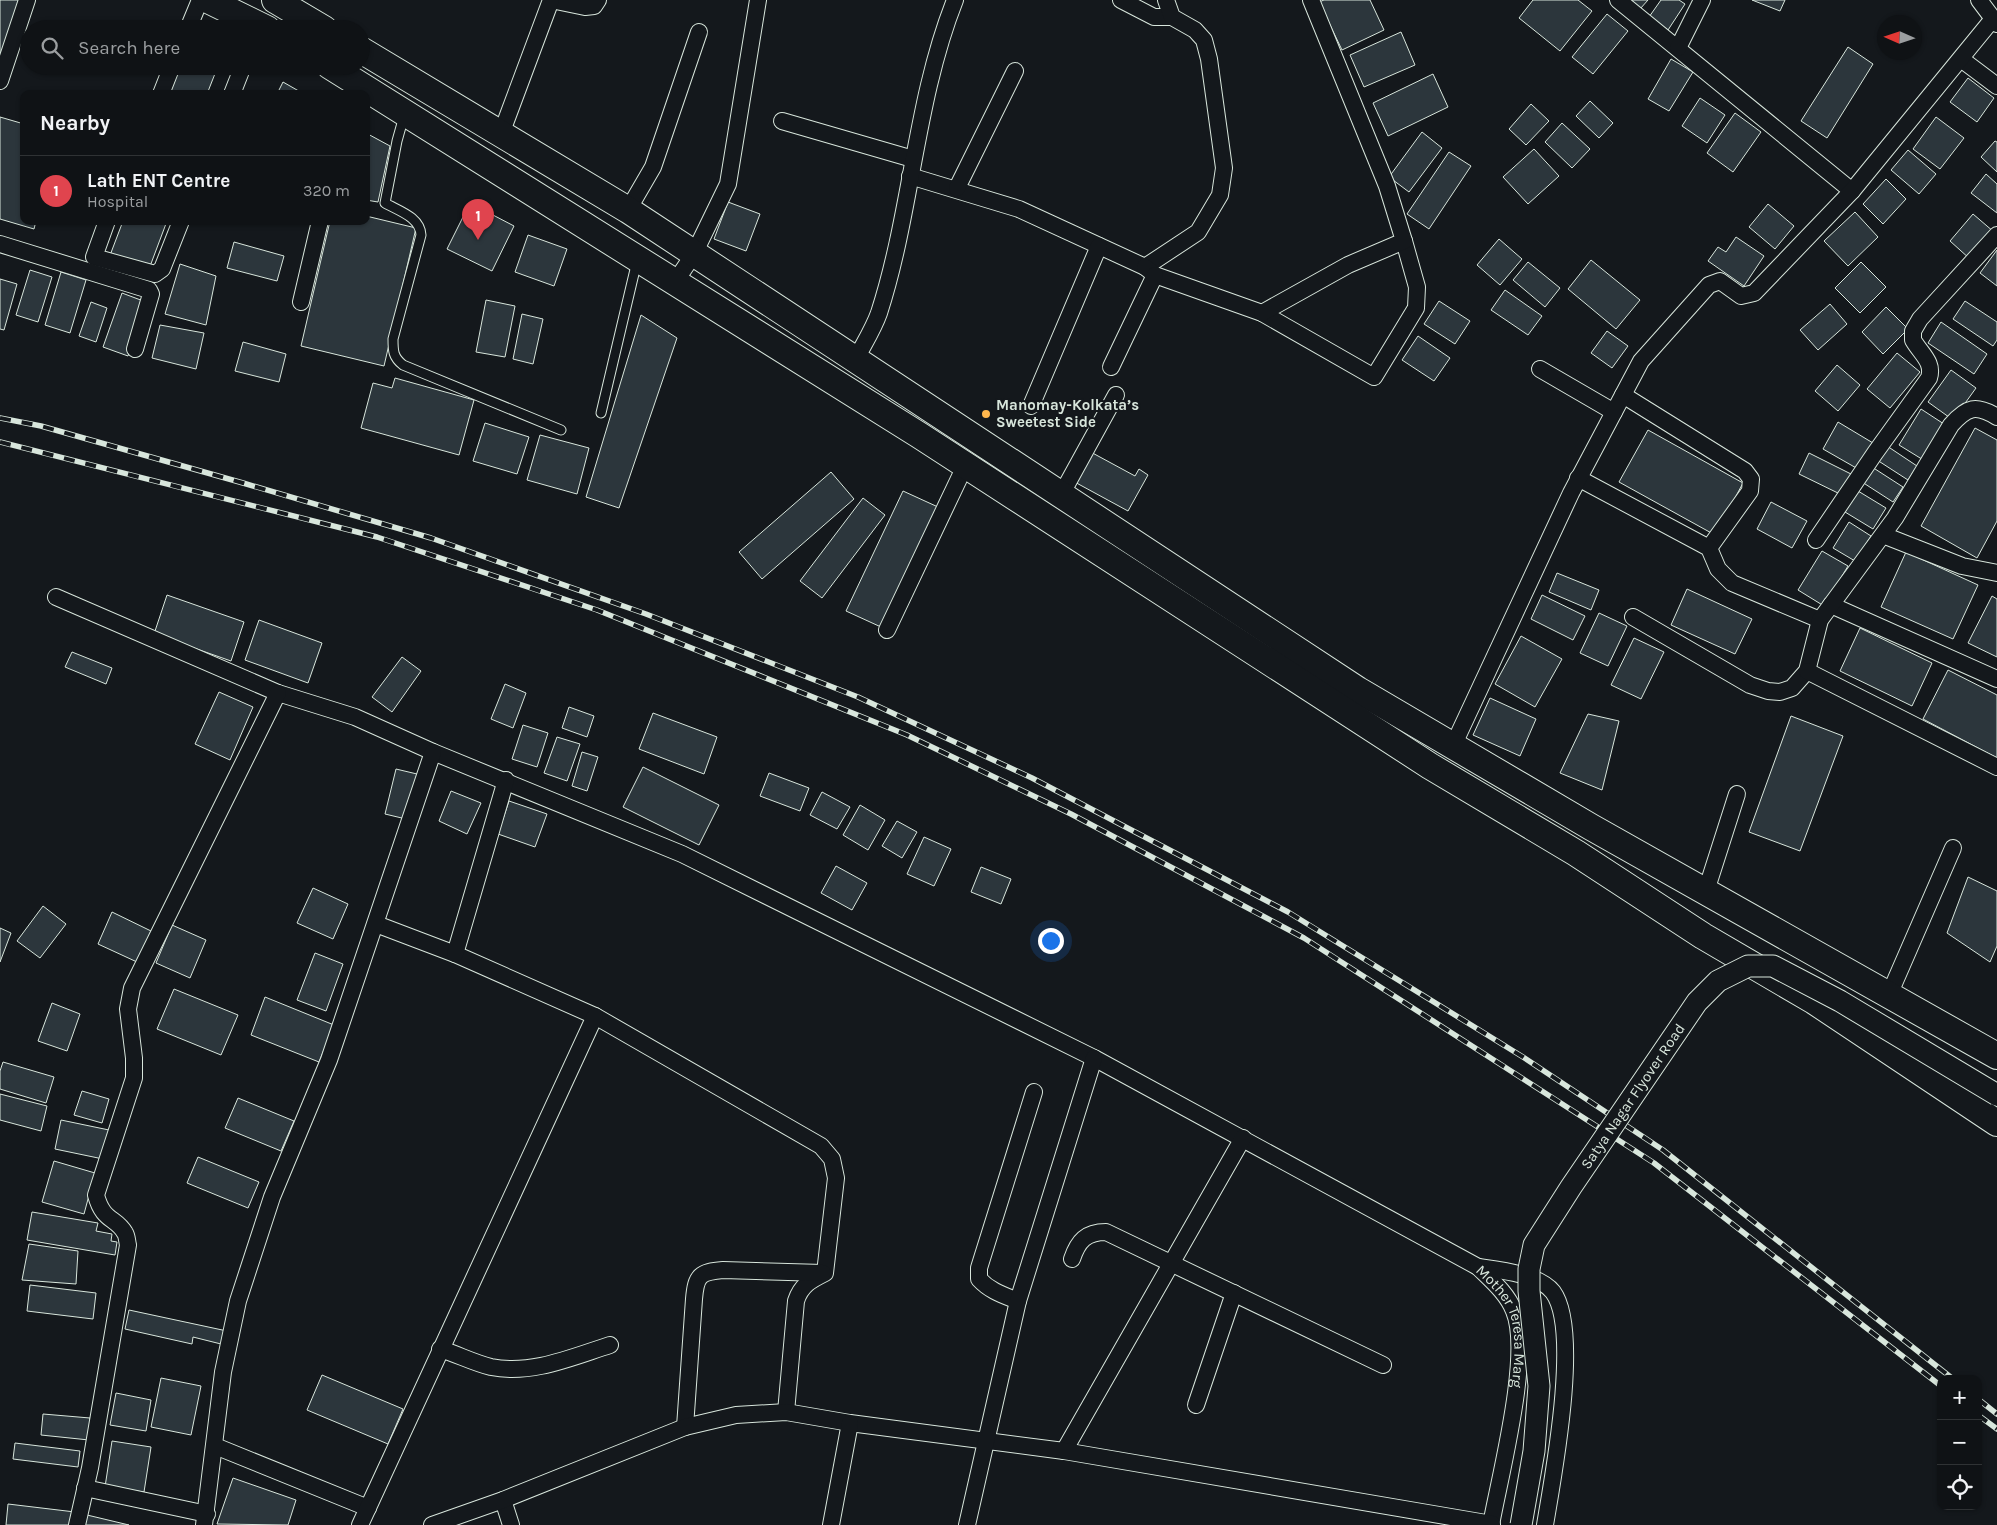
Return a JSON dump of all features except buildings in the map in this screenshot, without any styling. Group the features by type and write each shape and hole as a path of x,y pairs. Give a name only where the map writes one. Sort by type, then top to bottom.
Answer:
{"main road":[{"path":"208,0 247,20"},
{"path":"286,3 311,20"},
{"path":"370,55 628,210 1350,684 1591,827 1706,890 1997,1056"},
{"path":"342,75 363,90"},
{"path":"370,94 405,112 638,258 1430,766 1576,853 1703,936 1814,1001 1997,1122"},
{"path":"1576,853 1591,827"},
{"path":"1927,1076 1952,1031"}],"street":[{"path":"20,20 27,0"},
{"path":"192,20 200,0"},
{"path":"501,134 551,0 586,7 594,6 598,0"},
{"path":"675,282 694,254 728,184 758,0"},
{"path":"856,361 878,315 895,252 932,74 945,27 955,0"},
{"path":"1111,367 1150,271 1198,232 1220,195 1224,168 1209,59 1204,40 1195,30 1172,17 1154,17 1121,0"},
{"path":"1166,0 1172,17"},
{"path":"910,176 957,188 1019,209 1150,271 1262,313 1374,377 1416,308 1417,287 1387,186 1312,0"},
{"path":"1618,0 1852,191"},
{"path":"1678,48 1702,0"},
{"path":"1453,746 1578,478 1641,361 1709,285 1720,282 1741,296 1754,293 1852,191 1961,58 1995,22 1979,0"},
{"path":"0,81 20,21"},
{"path":"628,210 653,167 699,32"},
{"path":"1961,58 1997,86"},
{"path":"957,188 1015,71"},
{"path":"163,90 168,75"},
{"path":"234,90 239,75"},
{"path":"782,121 913,159"},
{"path":"105,225 93,254 95,258 155,274 162,269 179,225"},
{"path":"301,302 319,225"},
{"path":"1816,540 1874,453 1929,378 1932,369 1930,363 1912,340 1913,331 1920,319 1997,234"},
{"path":"1262,313 1348,265 1404,241"},
{"path":"0,244 150,291 151,294 134,349"},
{"path":"1031,406 1099,246"},
{"path":"1540,369 1614,412"},
{"path":"1061,495 1116,395"},
{"path":"1623,395 1745,471 1752,479 1750,491 1709,548"},
{"path":"1633,617 1750,685 1768,691 1780,692 1792,688 1807,671 1820,620 1883,535 1951,426 1961,414 1974,408 1997,417"},
{"path":"888,630 965,466"},
{"path":"1578,478 1709,548 1718,569 1732,584 1820,620"},
{"path":"1883,535 1962,566 1997,572"},
{"path":"56,597 278,693 355,717 433,752 506,780 682,854 1094,1058 1478,1267"},
{"path":"1831,605 1997,679"},
{"path":"1807,671 1997,768"},
{"path":"77,1525 128,1245 125,1232 105,1215 99,1207 96,1195 134,1078 134,1058 128,1009 132,988 278,693"},
{"path":"85,1488 205,1519 215,1446 222,1372 238,1301 272,1197 329,1060 433,752"},
{"path":"455,954 506,780"},
{"path":"1706,890 1737,794"},
{"path":"1889,995 1954,848"},
{"path":"376,924 455,954 595,1016 821,1146 832,1159 836,1178 825,1273"},
{"name":"Satya Nagar Flyover Road","path":"1521,1525 1534,1451 1539,1386 1529,1291 1529,1269 1534,1246 1570,1187 1697,1002 1718,981 1748,966 1773,966 1840,1001 1997,1095"},
{"path":"360,1525 440,1348 595,1016"},
{"path":"966,1525 1018,1301 1094,1058"},
{"path":"1018,1301 985,1286 979,1279 979,1268 1034,1092"},
{"path":"1064,1451 1173,1264 1243,1138"},
{"path":"1072,1258 1084,1237 1094,1232 1106,1232 1383,1365"},
{"name":"Mother Teresa Marg","path":"1478,1267 1501,1290 1514,1310 1520,1333 1516,1388 1491,1525"},
{"name":"Mother Teresa Marg","path":"1478,1267 1504,1271 1538,1281 1552,1291 1561,1309 1564,1350 1562,1406 1545,1525"},
{"path":"685,1427 695,1285 700,1276 708,1272 723,1270 825,1273"},
{"path":"786,1412 796,1301 799,1290 808,1282 825,1273"},
{"path":"1196,1405 1234,1294"},
{"path":"440,1348 490,1367 517,1370 542,1366 610,1345"},
{"path":"432,1525 503,1500 685,1427 736,1414 786,1412 850,1423 1064,1451 1491,1525"},
{"path":"831,1525 850,1423"},
{"path":"215,1446 368,1508"},
{"path":"503,1500 511,1525"}],"lane":[{"path":"405,112 397,141 385,203 416,220 421,226 421,235 394,338 393,351 397,360 403,365 561,430"},
{"path":"601,413 638,258"}],"railway":[{"path":"0,418 41,426 431,538 646,614 858,697 1032,778 1288,912 1523,1057 1663,1150 1948,1375"},
{"path":"0,442 377,537 597,610 907,735 1071,814 1304,938 1654,1163 1937,1383"},
{"path":"1982,1402 1997,1414"},
{"path":"1982,1418 1997,1429"}],"place":[{"name":"Lath ENT Centre","path":"478,240"},
{"name":"Manomay-Kolkata’s Sweetest Side","path":"986,414"}]}
